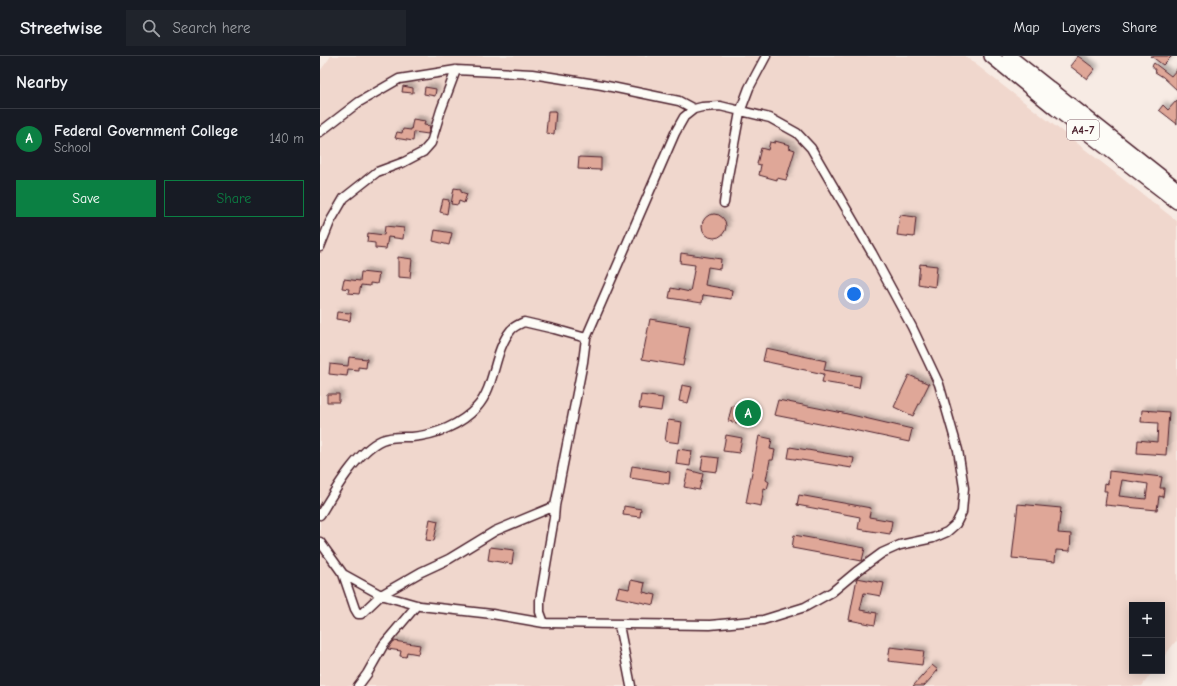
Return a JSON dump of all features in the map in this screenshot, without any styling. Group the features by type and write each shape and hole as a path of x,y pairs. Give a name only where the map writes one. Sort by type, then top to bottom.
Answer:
{"highway":[{"name":"A4-7","path":"991,56 1056,109 1177,202"},
{"name":"A4-7","path":"1009,56 1177,189"}],"street":[{"path":"724,203 740,112 749,88 766,56"},
{"path":"320,132 359,102 399,79 456,70 540,75 602,85 679,101 694,109"},
{"path":"320,247 330,222 344,198 377,172 404,162 423,152 431,143 441,110 456,70"},
{"path":"343,574 381,595 417,605 492,614 544,623 710,625 763,620 805,607 832,592 882,553 900,545 933,538 947,532 956,524 962,512 964,488 958,450 939,384 912,327 872,253 811,148 793,130 770,118 720,106 702,107 694,109 684,117 674,133 586,338 583,362 555,506 540,600 540,612 544,623"},
{"path":"320,515 363,453 381,441 392,437 428,435 450,427 477,408 485,396 504,342 512,328 524,322 586,338"},
{"path":"320,542 343,574 352,601 358,614 361,614 381,595 421,572 449,559 495,532 555,506"},
{"path":"358,686 367,674 384,644 417,605"},
{"path":"619,625 631,686"}],"shaded area":[{"path":"331,56 965,56 1177,221 1177,642 1176,641 1165,655 1165,602 1129,602 1129,674 1151,674 1142,686 320,686 320,71"}],"building":[{"path":"1078,56 1095,69 1087,79 1070,66"},
{"path":"1151,56 1172,56 1163,65"},
{"path":"1154,63 1171,76 1177,69 1177,90 1155,72 1156,71 1152,66"},
{"path":"403,86 413,88 413,93 402,92"},
{"path":"425,87 436,89 435,96 424,94"},
{"path":"1177,100 1177,124 1159,110 1163,105 1168,110"},
{"path":"548,111 556,111 554,134 546,133"},
{"path":"413,119 425,121 424,125 430,126 428,134 414,132 413,141 395,138 397,132 402,133 403,129 411,130"},
{"path":"775,141 790,145 789,148 795,150 786,180 777,178 777,180 759,175 761,165 757,164 761,148 768,150 770,142 775,143"},
{"path":"579,157 601,158 601,170 578,169"},
{"path":"454,188 461,189 461,192 467,194 464,203 459,201 458,205 451,204"},
{"path":"443,199 449,200 447,214 440,212"},
{"path":"714,214 722,218 726,226 722,234 714,238 706,234 702,226 706,218"},
{"path":"900,215 916,217 914,237 897,235"},
{"path":"385,226 404,228 403,239 388,237 386,249 375,248 375,243 367,242 368,233 384,235"},
{"path":"435,230 452,233 449,245 433,241"},
{"path":"681,253 721,259 720,269 708,267 705,285 732,290 731,299 703,295 702,303 669,298 671,288 690,292 695,265 680,263"},
{"path":"398,257 412,259 410,278 398,277"},
{"path":"920,264 937,266 935,287 918,284"},
{"path":"361,272 379,274 377,284 370,283 370,286 361,285 359,294 348,293 349,289 342,288 344,279 360,281"},
{"path":"337,312 351,313 350,321 336,319"},
{"path":"650,319 690,326 683,366 642,359"},
{"path":"766,348 826,361 824,370 861,376 859,388 822,382 824,374 763,361"},
{"path":"349,357 367,359 366,368 358,367 358,370 348,369 347,376 329,374 330,364 348,366"},
{"path":"909,375 929,384 913,416 894,407"},
{"path":"682,385 692,387 688,403 679,401"},
{"path":"327,394 339,394 339,402 327,402"},
{"path":"641,395 663,398 661,411 639,408"},
{"path":"778,400 912,429 909,442 774,415"},
{"path":"732,406 749,410 746,425 728,421"},
{"path":"1142,410 1169,412 1166,455 1137,453 1138,440 1157,442 1158,423 1141,422"},
{"path":"668,420 682,422 679,443 665,441"},
{"path":"726,435 742,438 739,453 723,451"},
{"path":"759,436 772,439 770,449 775,450 773,460 770,460 766,480 769,482 767,489 764,488 761,506 746,503"},
{"path":"790,447 854,458 852,468 788,458"},
{"path":"678,449 692,451 690,466 676,464"},
{"path":"703,456 719,458 717,472 701,470"},
{"path":"632,466 670,472 669,484 630,478"},
{"path":"688,470 703,474 699,490 684,487"},
{"path":"1109,471 1162,477 1160,488 1164,488 1163,497 1159,496 1157,510 1105,505 1107,491 1104,491 1105,483 1108,484","holes":["1122,480 1148,484 1146,499 1119,496"]},
{"path":"799,495 871,508 869,517 892,521 890,534 858,529 860,517 797,505"},
{"path":"1018,504 1061,508 1058,533 1071,534 1070,551 1056,550 1055,562 1012,558"},
{"path":"624,506 641,509 640,517 623,515"},
{"path":"430,519 438,521 434,541 426,540"},
{"path":"794,535 865,548 862,561 792,548"},
{"path":"490,547 514,550 512,564 488,560"},
{"path":"857,578 884,583 881,596 864,593 860,610 877,613 875,625 849,620"},
{"path":"631,580 645,583 643,592 656,595 654,605 616,597 619,587 629,589"},
{"path":"394,641 420,645 418,654 407,652 406,657 400,656 401,651 388,649"},
{"path":"890,647 924,651 922,665 888,661"},
{"path":"932,665 938,670 924,686 913,686"}],"place":[{"name":"Federal Government College","path":"748,413"}]}
